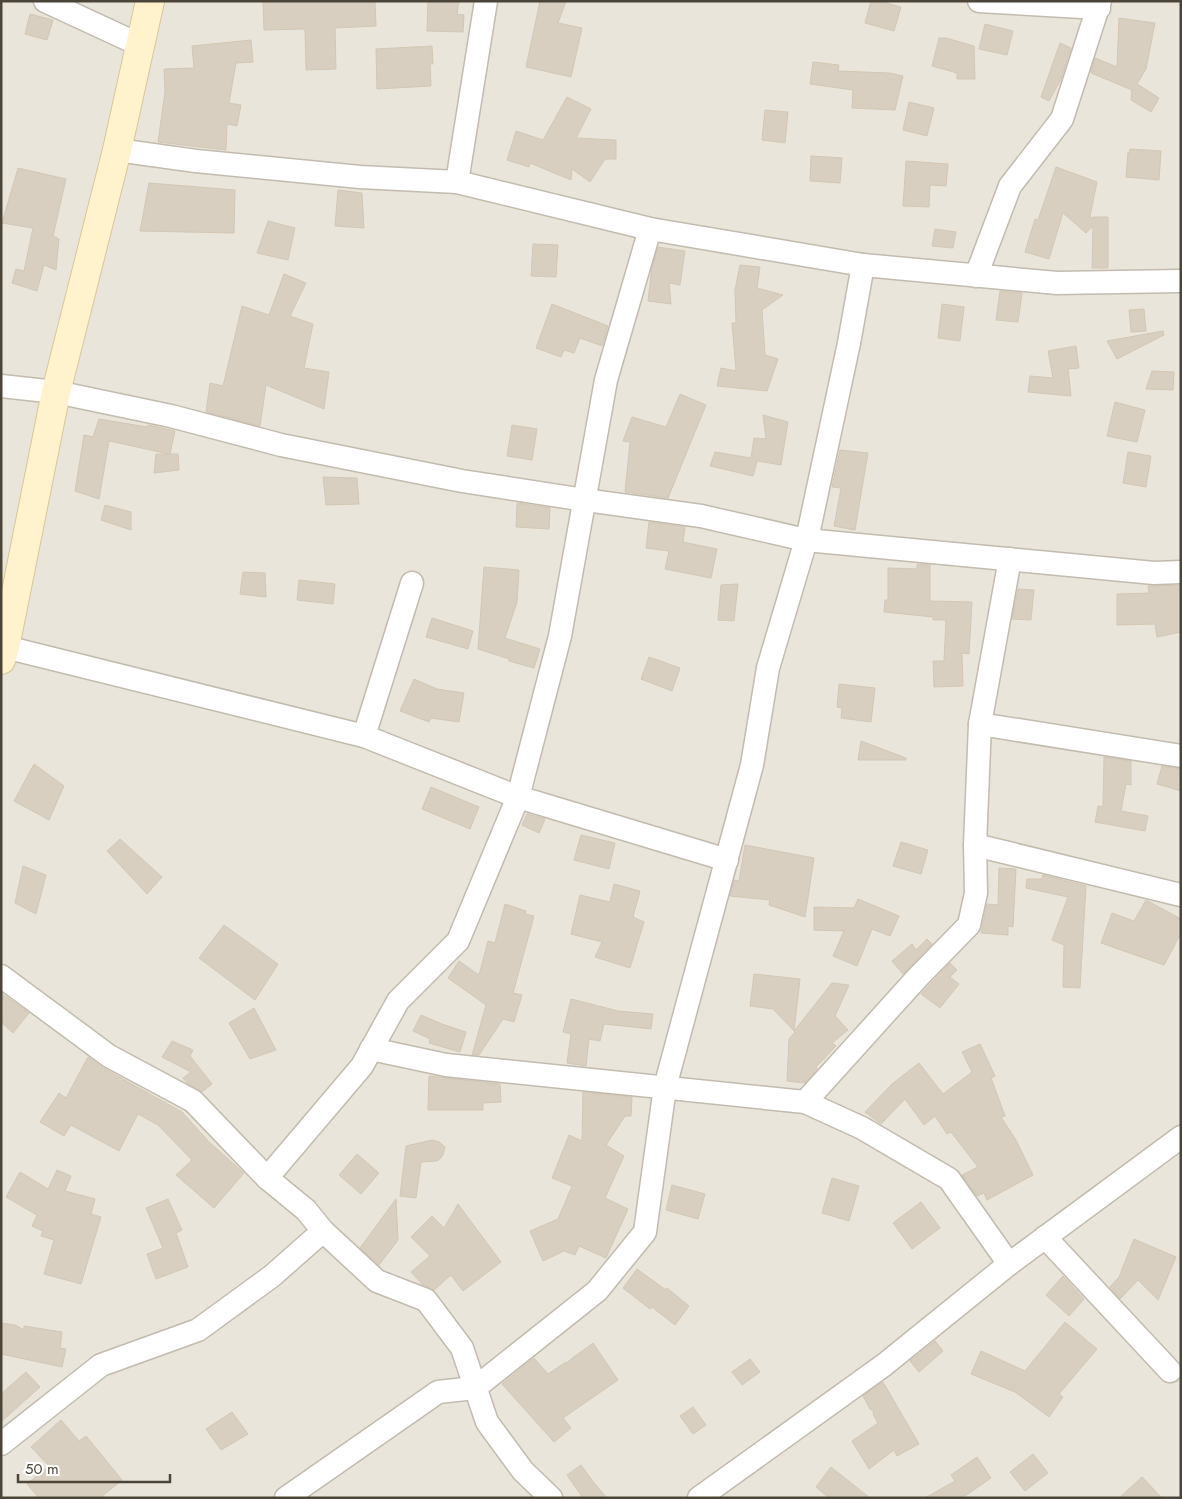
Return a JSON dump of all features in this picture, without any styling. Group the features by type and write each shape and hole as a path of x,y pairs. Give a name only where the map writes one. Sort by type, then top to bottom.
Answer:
{"street":[{"path":"45,1 140,45"},
{"path":"150,1 117,150 56,392 3,653 364,736 518,797 727,860"},
{"path":"458,182 486,1"},
{"path":"976,276 1010,186 1062,119 1100,4 978,1"},
{"path":"117,150 360,178 458,182 650,229 863,265 1057,284 1181,281"},
{"path":"267,1178 332,1104 362,1066 398,1000 458,941 518,797 560,636 606,380 650,229"},
{"path":"286,1498 438,1392 475,1388 597,1292 645,1232 665,1087 752,764 768,668 806,540 849,343 863,265"},
{"path":"1,386 56,392 170,416 281,446 462,481 701,516 806,540 1154,573 1181,572"},
{"path":"805,1102 918,977 969,925 976,893 975,845 980,724 1010,559"},
{"path":"364,736 412,583"},
{"path":"980,724 1181,756"},
{"path":"975,845 1181,895"},
{"path":"1,976 110,1056 193,1101 267,1178 306,1210 323,1231 377,1281 426,1300 462,1348 487,1422 523,1471 551,1498"},
{"path":"371,1049 446,1064 805,1102 862,1128 949,1179 1009,1264"},
{"path":"699,1498 884,1365 1009,1264 1181,1136"},
{"path":"1,1444 101,1365 198,1330 272,1276 323,1231"},
{"path":"1045,1237 1170,1372"}],"shaded area":[{"path":"1,1 1181,1 1181,1498 1,1498"}],"building":[{"path":"263,1 375,1 376,26 335,28 336,69 306,70 305,29 264,30"},
{"path":"428,1 459,1 457,14 464,15 463,32 427,31"},
{"path":"540,1 566,1 558,23 582,28 571,77 526,67"},
{"path":"871,1 879,1 901,7 894,31 865,23"},
{"path":"30,14 53,20 47,40 25,34"},
{"path":"1119,18 1155,23 1146,69 1137,84 1159,98 1151,112 1131,100 1132,90 1091,73 1095,58 1117,67"},
{"path":"985,24 1013,31 1007,55 979,49"},
{"path":"939,38 946,38 974,46 975,79 957,79 957,73 932,66"},
{"path":"251,40 253,62 236,63 229,103 241,105 237,126 227,124 226,150 158,142 165,92 164,69 194,68 192,46"},
{"path":"1060,43 1071,48 1061,79 1049,101 1041,97"},
{"path":"432,46 433,64 430,64 431,86 377,89 376,49"},
{"path":"813,62 839,65 838,71 889,73 903,76 895,110 852,108 853,90 810,84"},
{"path":"567,97 591,109 576,138 616,140 616,159 605,159 590,182 572,169 571,180 530,163 529,167 507,160 516,131 543,140"},
{"path":"909,102 934,108 927,136 903,130"},
{"path":"765,110 788,112 785,143 762,140"},
{"path":"1130,149 1161,151 1159,180 1126,177 1128,152"},
{"path":"811,156 842,158 840,183 810,181"},
{"path":"906,161 948,164 946,186 930,185 929,207 903,206"},
{"path":"1056,167 1097,182 1090,216 1093,219 1093,217 1108,217 1108,268 1092,268 1093,226 1086,233 1063,213 1049,259 1025,252 1035,219 1038,220"},
{"path":"18,168 66,179 53,236 59,239 56,270 44,265 37,291 12,283 16,269 24,271 33,228 2,223"},
{"path":"149,183 235,190 234,233 140,231"},
{"path":"338,190 362,193 364,228 335,226"},
{"path":"268,221 295,228 288,260 257,253"},
{"path":"935,229 956,232 953,248 932,246"},
{"path":"533,244 558,245 556,277 531,276"},
{"path":"658,247 685,251 680,285 669,283 671,304 648,301 652,267"},
{"path":"740,265 760,267 757,288 783,295 762,310 765,355 778,359 767,391 717,386 721,368 736,371 732,323 736,323 735,290"},
{"path":"284,274 306,283 290,316 313,324 304,368 329,372 324,409 266,385 260,426 206,412 210,383 223,386 242,306 269,315"},
{"path":"1000,291 1022,293 1018,322 996,320"},
{"path":"552,304 608,326 602,346 580,338 574,353 564,350 561,357 536,348"},
{"path":"942,304 964,307 960,341 938,338"},
{"path":"1144,309 1146,331 1131,332 1129,310"},
{"path":"1163,331 1164,335 1117,359 1107,341"},
{"path":"1076,346 1079,368 1068,369 1071,396 1028,392 1030,376 1053,378 1048,351"},
{"path":"1152,371 1174,372 1173,390 1146,389"},
{"path":"680,394 706,405 668,498 625,492 630,442 623,441 632,417 666,427"},
{"path":"1115,402 1145,410 1137,442 1107,436"},
{"path":"763,415 788,422 781,465 757,461 753,476 710,466 715,452 751,458 754,438 766,439"},
{"path":"99,419 147,427 148,425 175,431 170,454 178,454 179,470 154,473 156,454 169,454 109,441 99,499 75,491 84,435 93,437"},
{"path":"512,425 537,429 532,460 507,456"},
{"path":"840,450 868,453 855,530 834,526 841,488 832,487"},
{"path":"1128,452 1151,456 1146,487 1123,483"},
{"path":"323,477 357,478 359,504 326,505"},
{"path":"517,503 550,508 549,529 516,527"},
{"path":"105,505 131,512 131,530 101,520"},
{"path":"649,522 685,527 683,542 717,549 711,578 665,569 669,551 646,548"},
{"path":"917,564 930,565 930,601 972,602 969,654 962,653 963,686 934,687 933,661 944,661 946,620 933,620 933,617 884,612 885,600 888,600 888,568 917,569"},
{"path":"484,567 519,570 517,602 505,638 540,649 534,668 478,649"},
{"path":"243,572 265,573 266,597 240,594"},
{"path":"299,580 335,584 333,604 297,600"},
{"path":"738,584 734,621 718,620 721,585"},
{"path":"1181,585 1181,632 1157,637 1155,624 1117,625 1117,594 1149,593 1148,586"},
{"path":"1018,589 1034,590 1031,620 1012,619"},
{"path":"432,618 473,631 468,649 426,637"},
{"path":"649,657 680,668 672,691 641,679"},
{"path":"414,679 437,689 464,693 459,722 431,718 429,722 400,711"},
{"path":"839,684 875,688 871,722 841,718 842,708 837,707"},
{"path":"861,741 906,758 906,760 858,760"},
{"path":"1104,757 1131,761 1131,785 1126,784 1121,811 1148,816 1145,831 1095,822 1098,806 1103,807"},
{"path":"34,764 64,786 49,820 14,801"},
{"path":"1162,766 1181,769 1181,791 1157,784"},
{"path":"431,787 479,807 470,829 422,809"},
{"path":"527,814 545,819 539,833 522,825"},
{"path":"581,835 615,843 609,869 574,860"},
{"path":"120,839 162,877 147,894 107,851"},
{"path":"901,842 928,850 921,874 893,866"},
{"path":"745,845 814,858 805,917 769,905 770,900 730,896 734,880 739,881"},
{"path":"23,866 46,875 36,914 15,903"},
{"path":"999,868 1016,869 1013,927 1008,926 1008,935 981,933 987,904 998,905"},
{"path":"1043,875 1086,886 1080,988 1063,987 1064,945 1052,940 1068,897 1026,888 1027,879 1042,879"},
{"path":"614,884 640,891 633,917 644,922 630,968 595,957 602,942 571,934 580,895 610,902"},
{"path":"858,899 899,916 890,936 872,929 857,966 833,956 844,931 814,930 814,907 854,908"},
{"path":"1146,900 1181,919 1181,933 1164,965 1101,943 1112,913 1134,921"},
{"path":"505,904 526,911 525,914 534,916 513,993 522,995 514,1022 503,1019 479,1055 472,1055 486,1005 448,978 459,961 479,975 488,941 495,943"},
{"path":"224,925 278,964 255,1000 199,958"},
{"path":"927,939 932,944 903,974 892,961 912,944 916,950"},
{"path":"950,963 957,970 950,977 959,984 940,1008 921,994"},
{"path":"754,974 800,979 794,1031 773,1009 750,1006"},
{"path":"832,983 849,985 835,1016 848,1030 832,1043 836,1046 816,1067 817,1069 805,1083 787,1081 789,1039"},
{"path":"1,993 29,1013 13,1033 1,1022"},
{"path":"571,999 618,1011 653,1014 651,1029 604,1024 600,1041 589,1039 586,1066 567,1063 571,1034 563,1032"},
{"path":"254,1008 276,1050 250,1059 229,1023"},
{"path":"421,1015 466,1032 460,1052 429,1043 430,1039 413,1031"},
{"path":"172,1041 193,1050 190,1056 212,1084 202,1092 188,1084 183,1078 191,1072 162,1057"},
{"path":"980,1044 995,1076 991,1078 1005,1116 1001,1117 1016,1140 1033,1175 987,1200 984,1193 977,1196 962,1175 978,1167 951,1132 947,1134 935,1116 924,1125 905,1099 881,1124 865,1112 892,1084 919,1063 943,1094 972,1072 962,1052"},
{"path":"88,1057 103,1068 182,1112 210,1143 244,1173 214,1208 176,1175 192,1160 158,1125 138,1114 119,1151 71,1125 64,1136 40,1122 59,1093 66,1098"},
{"path":"429,1076 500,1084 501,1102 483,1103 483,1110 428,1110"},
{"path":"583,1092 632,1097 631,1116 625,1116 606,1145 624,1156 605,1198 628,1209 606,1258 579,1246 575,1255 564,1251 543,1261 530,1231 558,1219 572,1186 552,1178 569,1135 582,1141"},
{"path":"432,1140 439,1142 445,1147 443,1155 436,1161 421,1162 416,1198 400,1196 406,1146"},
{"path":"357,1154 379,1173 361,1194 339,1175"},
{"path":"57,1170 71,1176 65,1191 95,1199 91,1214 101,1217 81,1284 44,1274 54,1240 41,1236 43,1231 32,1226 37,1215 6,1197 20,1172 48,1189"},
{"path":"832,1178 859,1186 849,1221 822,1213"},
{"path":"672,1185 705,1194 698,1219 666,1210"},
{"path":"168,1199 182,1230 176,1233 188,1267 156,1279 147,1254 163,1248 146,1208"},
{"path":"396,1199 398,1240 379,1265 360,1248"},
{"path":"921,1202 940,1228 912,1249 893,1223"},
{"path":"458,1204 501,1262 463,1291 451,1275 434,1290 422,1284 411,1272 430,1256 411,1237 432,1216 444,1228"},
{"path":"1134,1239 1176,1257 1158,1300 1138,1280 1120,1299 1110,1287 1119,1277"},
{"path":"637,1269 666,1290 667,1288 689,1306 675,1325 623,1288"},
{"path":"1063,1276 1084,1299 1069,1316 1046,1295"},
{"path":"1065,1322 1097,1349 1059,1394 1063,1397 1049,1417 1015,1392 971,1374 981,1351 1025,1371"},
{"path":"1,1323 15,1325 24,1330 24,1326 62,1332 60,1348 66,1349 62,1367 1,1354"},
{"path":"935,1341 943,1351 919,1372 910,1361"},
{"path":"593,1343 618,1380 563,1418 571,1428 554,1442 502,1384 534,1358 548,1374 567,1363"},
{"path":"750,1359 760,1372 742,1385 732,1372"},
{"path":"26,1372 40,1387 1,1422 1,1394"},
{"path":"883,1382 919,1444 897,1456 894,1450 869,1469 852,1441 878,1423 873,1414 874,1412 870,1409 863,1396"},
{"path":"693,1407 706,1425 693,1434 680,1416"},
{"path":"232,1412 248,1434 221,1450 206,1429"},
{"path":"61,1420 79,1441 86,1436 122,1480 100,1498 39,1498 27,1484 49,1466 31,1447"},
{"path":"1033,1454 1048,1473 1025,1491 1010,1472"},
{"path":"977,1457 991,1478 962,1498 925,1498 955,1481 951,1475"},
{"path":"581,1465 607,1498 583,1498 567,1475"},
{"path":"831,1467 870,1498 829,1498 816,1487"},
{"path":"1142,1477 1162,1498 1119,1498"}]}
